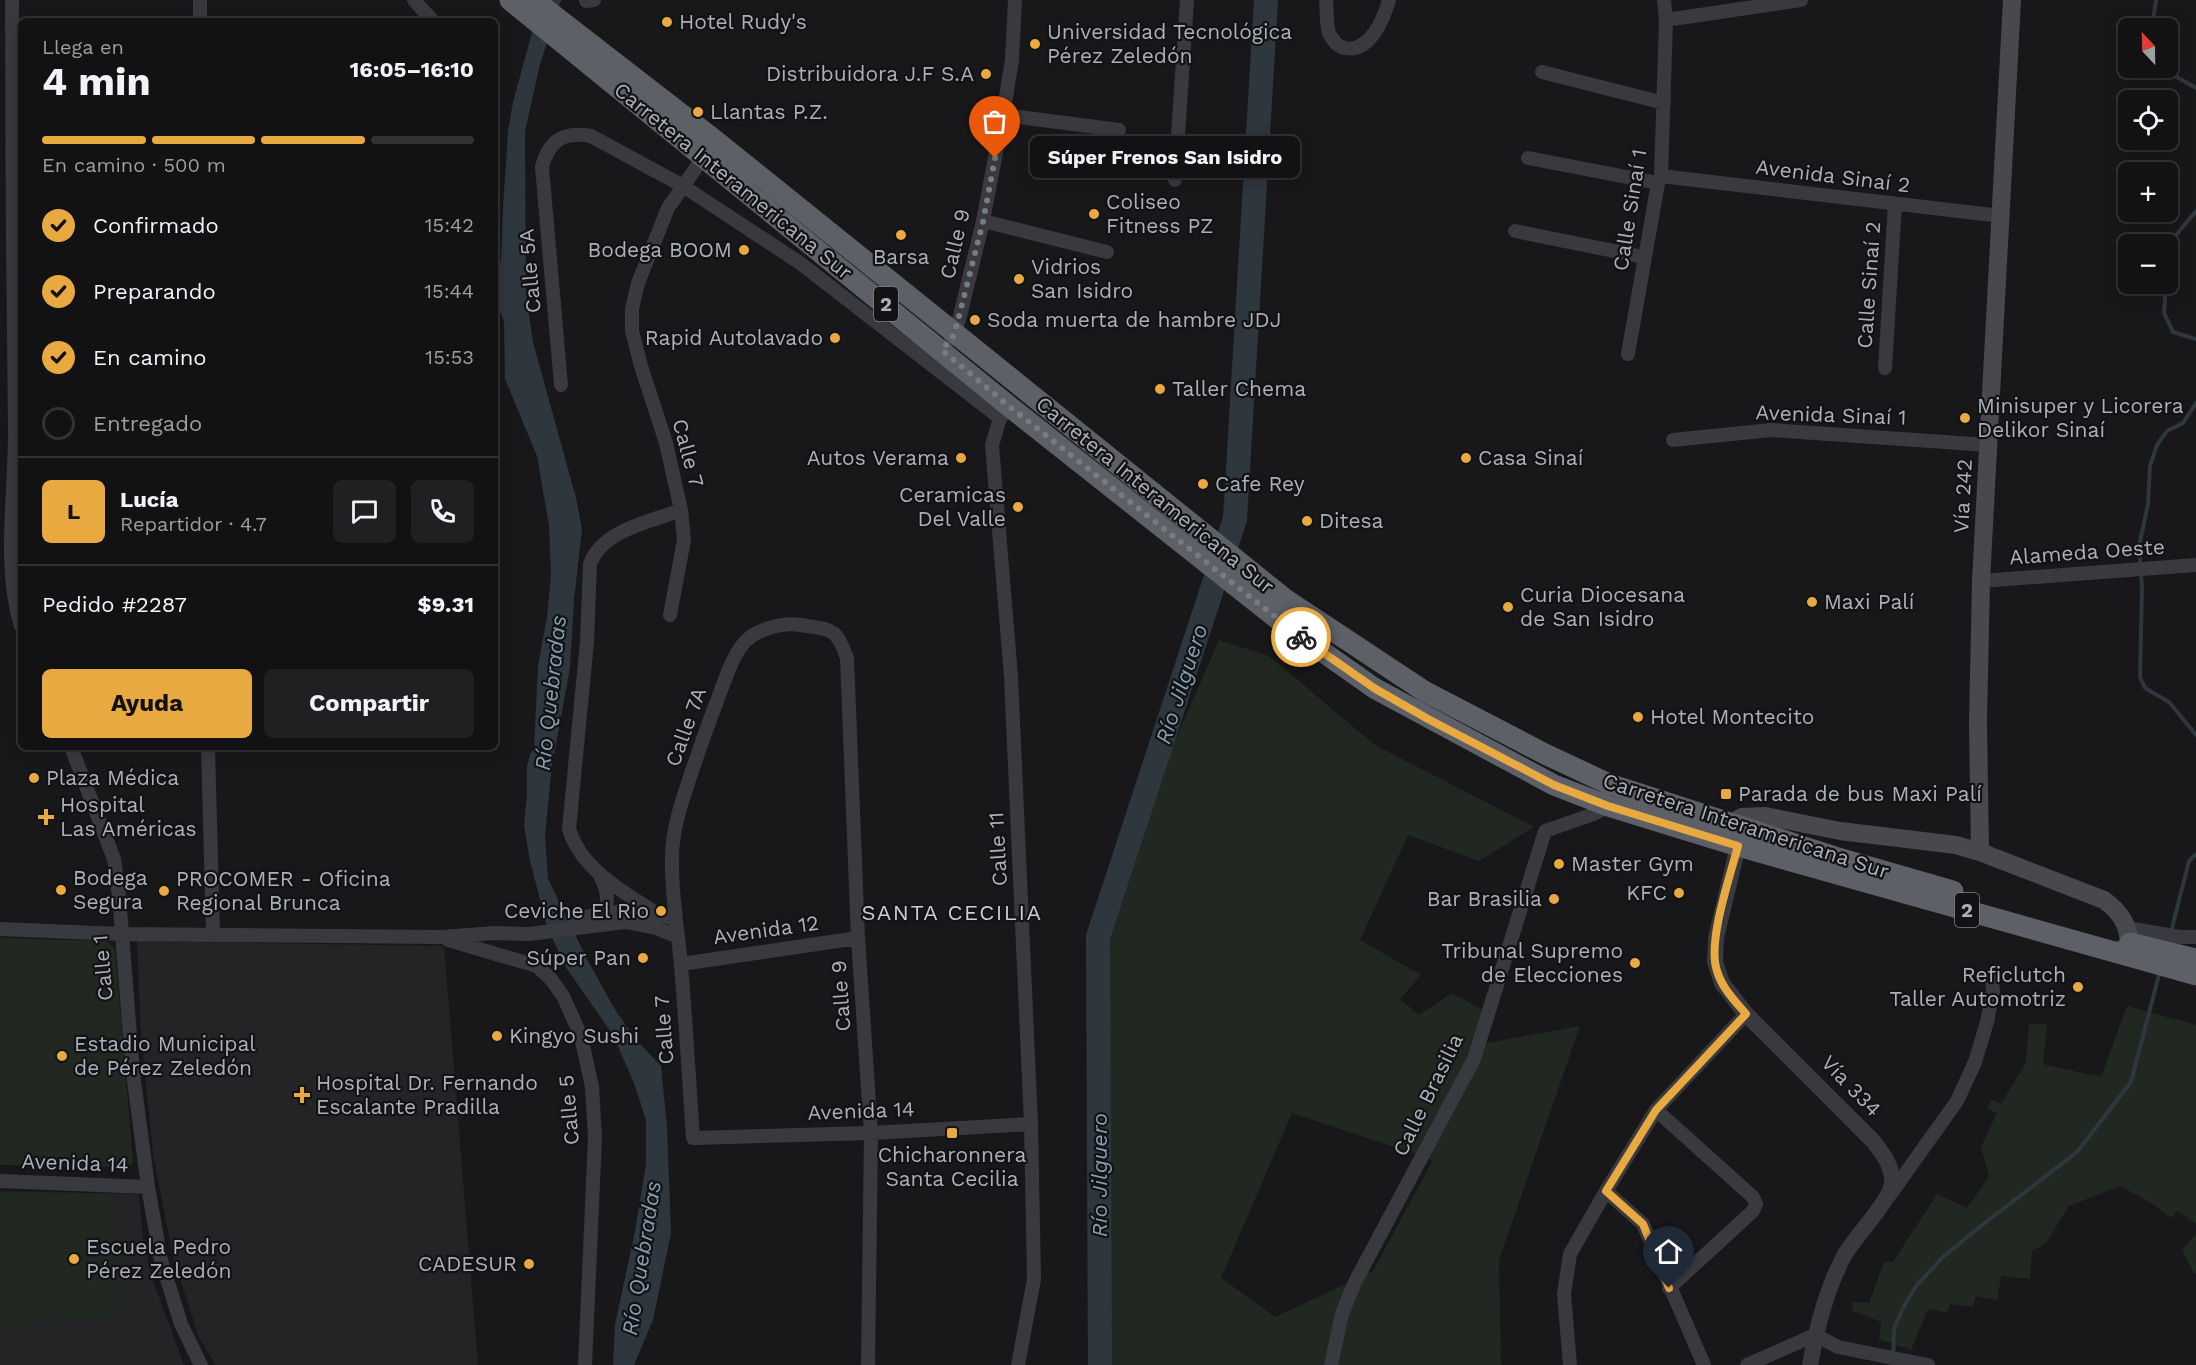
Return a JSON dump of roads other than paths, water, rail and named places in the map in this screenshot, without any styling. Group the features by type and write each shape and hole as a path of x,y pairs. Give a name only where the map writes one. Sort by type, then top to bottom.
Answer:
{"highway":[{"name":"Carretera Interamericana Sur","path":"522,4 710,149 948,342 1025,391 1285,599 1424,690 1527,745 1609,784 1804,848 2128,935 2196,960"},
{"name":"Carretera Interamericana Sur","path":"948,342 1005,412 1200,557 1289,628 1374,688 1428,719 1567,790 1608,806 1738,846 2196,975"},
{"path":"1005,412 1025,391"},
{"path":"1567,790 1684,816 1714,819 1738,846 1769,844 1804,848"}],"main road":[{"name":"Vía 242","path":"1980,852 1978,722 1981,581 2011,0"},
{"path":"1714,819 1765,816 1840,831 1956,845 1980,852 2104,900 2116,909 2128,935 2125,948 2109,952"}],"street":[{"path":"12,0 6,345 15,429 6,528 17,593"},
{"path":"200,0 200,18"},
{"path":"414,0 430,18"},
{"path":"586,1 594,0"},
{"name":"Calle 9","path":"948,342 983,222 1012,60 1015,0"},
{"path":"1175,180 1187,0"},
{"path":"1326,0 1329,32 1342,48 1351,49 1362,44 1374,33 1384,16 1389,0"},
{"name":"Calle Sinaí 1","path":"1628,354 1659,179 1664,103 1666,20 1664,0"},
{"path":"1666,20 1801,0"},
{"path":"1542,72 1664,103"},
{"path":"1003,115 1119,130"},
{"name":"Calle 5A","path":"561,385 542,167 546,153 562,138 576,134 591,136 682,186"},
{"name":"Calle 7","path":"654,912 600,876 578,850 569,829 587,642 590,564 594,553 604,542 615,535 681,510 666,442 632,331 632,309 638,283 664,219 682,186 710,149"},
{"name":"Avenida Sinaí 2","path":"1528,158 1659,179 2001,216"},
{"path":"682,186 800,263 1005,412"},
{"name":"Calle Sinaí 2","path":"1885,368 1895,204"},
{"path":"983,222 1107,252"},
{"path":"1515,231 1644,257"},
{"name":"Calle 11","path":"1005,412 992,445 1011,677 1031,1124 1034,1279 1018,1365"},
{"name":"Avenida Sinaí 1","path":"1673,440 1771,430 1988,445"},
{"path":"670,615 684,540 681,510"},
{"name":"Alameda Oeste","path":"1981,581 2196,565"},
{"name":"Calle 7A","path":"675,919 672,858 675,829 685,792 732,663 743,643 757,633 781,625 797,624 829,630"},
{"name":"Calle 9","path":"829,630 840,638 847,658 858,938 871,1133 868,1365"},
{"name":"Calle 1","path":"72,750 114,859 133,1073 148,1187 161,1260 181,1324 201,1365"},
{"path":"208,750 213,934"},
{"name":"Calle Brasilia","path":"1331,1365 1342,1314 1355,1282 1474,1059 1545,831 1594,814 1608,806"},
{"name":"Vía 334","path":"1738,846 1720,918 1715,962 1722,983 1746,1014 1874,1142 1891,1174 1892,1184 1889,1196"},
{"name":"Calle 7","path":"594,919 606,907 608,896 600,876"},
{"path":"0,929 121,934 441,937 495,933 511,927 528,930 594,919 633,909 654,912 675,919"},
{"path":"594,919 656,928 676,936"},
{"name":"Calle 7","path":"675,919 681,964 693,1138"},
{"path":"2128,935 2196,937"},
{"name":"Calle 5","path":"441,937 481,951 537,966 551,979 562,996 581,1036 592,1087 595,1137 585,1365"},
{"name":"Avenida 12","path":"681,964 858,938"},
{"path":"1810,1365 1815,1335 1831,1283 1845,1254 1957,1101 1975,1062 1987,1022 1992,976"},
{"path":"1570,1365 1564,1294 1570,1254 1656,1110 1746,1014"},
{"path":"1656,1110 1753,1197 1756,1204 1753,1211 1669,1288"},
{"name":"Avenida 14","path":"693,1138 871,1133 1031,1124"},
{"name":"Avenida 14","path":"0,1181 148,1187"},
{"path":"1606,1191 1643,1224 1704,1365"},
{"path":"1747,1365 1815,1335"},
{"path":"1815,1335 1838,1347 1928,1365"}],"water":[{"name":"Río Quebradas","path":"541,0 561,0 540,64 525,131 526,294 533,342 576,498 582,529 574,600 570,668 552,765 545,835 548,879 588,961 614,1008 637,1041 661,1066 667,1127 671,1233 653,1320 634,1365 613,1365 615,1325 635,1231 646,1164 646,1120 634,1083 613,1035 565,966 547,926 530,861 524,825 527,766 534,748 538,666 547,617 551,575 549,525 537,456 505,379 504,322 498,307 498,271 501,260 508,131 513,102"}],"waterway":[{"name":"Río Jilguero","path":"1100,1365 1098,937 1235,519 1266,0"},
{"path":"2153,18 2156,0"},
{"path":"2178,78 2196,88"},
{"path":"2177,234 2196,211"},
{"path":"2165,294 2164,313 2173,332 2196,339"},
{"path":"2196,403 2183,423 2167,431 2157,445 2150,466 2148,504 2139,546 2142,588 2140,677 2145,688 2169,702 2196,735"},
{"path":"2171,932 2189,861 2196,854"},
{"path":"1893,1365 1894,1328 1916,1286 1944,1256 2077,1152 2131,1082 2160,971"}],"place":[{"name":"Hotel Rudy's","path":"667,22"},
{"name":"Universidad Tecnológica Pérez Zeledón","path":"1035,44"},
{"name":"Distribuidora J.F S.A","path":"986,74"},
{"name":"Llantas P.Z.","path":"698,112"},
{"name":"Súper Frenos San Isidro","path":"995,158"},
{"name":"Coliseo Fitness PZ","path":"1094,214"},
{"name":"Barsa","path":"901,235"},
{"name":"Bodega BOOM","path":"744,250"},
{"name":"Vidrios San Isidro","path":"1019,279"},
{"name":"Soda muerta de hambre JDJ","path":"975,320"},
{"name":"Rapid Autolavado","path":"835,338"},
{"name":"Taller Chema","path":"1160,389"},
{"name":"Minisuper y Licorera Delikor Sinaí","path":"1965,418"},
{"name":"Autos Verama","path":"961,458"},
{"name":"Casa Sinaí","path":"1466,458"},
{"name":"Cafe Rey","path":"1203,484"},
{"name":"Ceramicas Del Valle","path":"1018,507"},
{"name":"Ditesa","path":"1307,521"},
{"name":"Maxi Palí","path":"1812,602"},
{"name":"Curia Diocesana de San Isidro","path":"1508,607"},
{"name":"Hotel Montecito","path":"1638,717"},
{"name":"Plaza Médica","path":"34,778"},
{"name":"Parada de bus Maxi Palí","path":"1726,794"},
{"name":"Hospital Las Américas","path":"46,817"},
{"name":"Master Gym","path":"1559,864"},
{"name":"Bodega Segura","path":"61,890"},
{"name":"PROCOMER - Oficina Regional Brunca","path":"164,891"},
{"name":"KFC","path":"1679,893"},
{"name":"Bar Brasilia","path":"1554,899"},
{"name":"Ceviche El Rio","path":"661,911"},
{"name":"Súper Pan","path":"643,958"},
{"name":"Tribunal Supremo de Elecciones","path":"1635,963"},
{"name":"Reficlutch Taller Automotriz","path":"2078,987"},
{"name":"Kingyo Sushi","path":"497,1036"},
{"name":"Estadio Municipal de Pérez Zeledón","path":"62,1056"},
{"name":"Hospital Dr. Fernando Escalante Pradilla","path":"302,1095"},
{"name":"Chicharonnera Santa Cecilia","path":"952,1133"},
{"name":"Escuela Pedro Pérez Zeledón","path":"74,1259"},
{"name":"CADESUR","path":"529,1264"}],"district":[{"name":"SANTA CECILIA","path":"952,912"}]}
